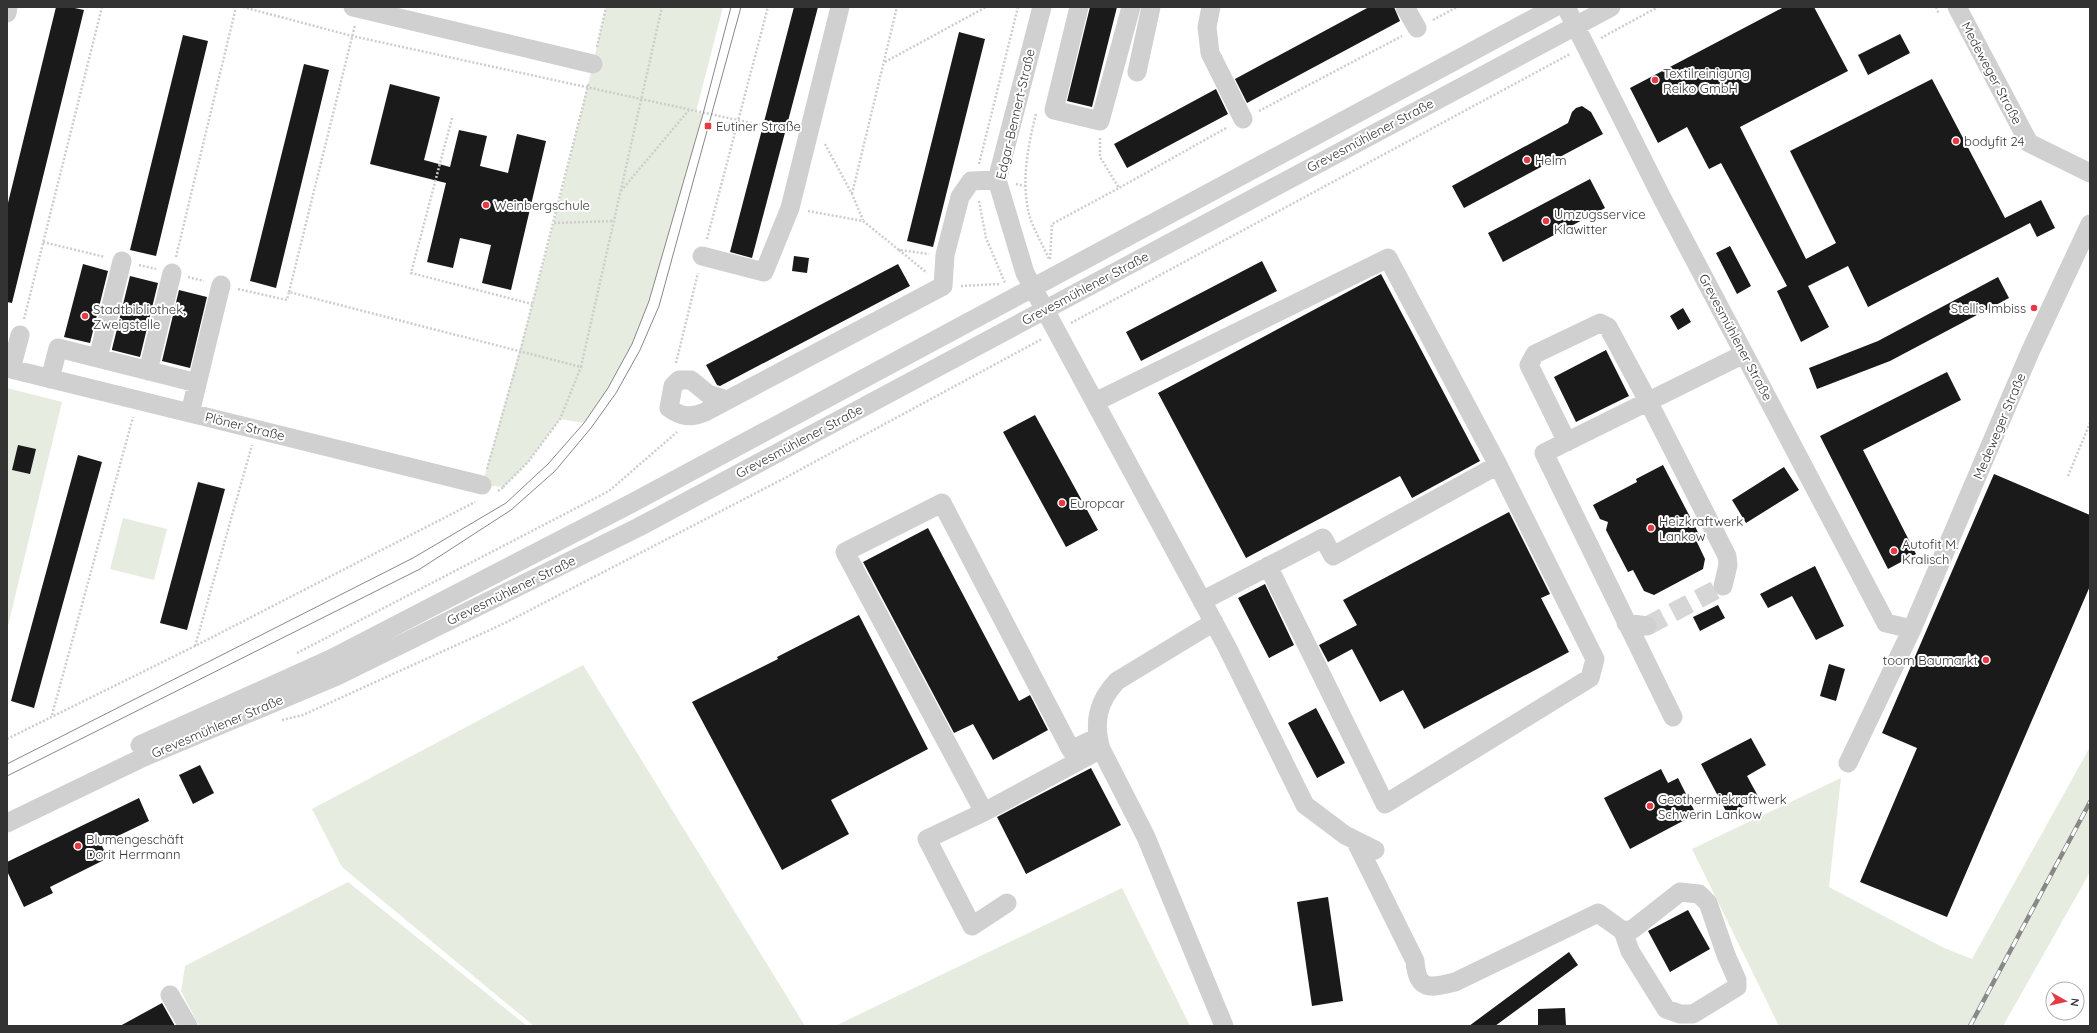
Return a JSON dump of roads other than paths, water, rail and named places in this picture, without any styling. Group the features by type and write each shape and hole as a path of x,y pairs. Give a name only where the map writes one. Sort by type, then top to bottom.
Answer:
{"street":[{"path":"7,13 8,7"},
{"path":"702,256 764,272 790,208 840,7"},
{"path":"1079,7 1054,110 1100,121 1131,7"},
{"path":"1137,72 1150,7"},
{"path":"1211,7 1207,27 1210,53 1243,119"},
{"path":"1405,7 1417,28"},
{"name":"Grevesmühlener Straße","path":"7,810 70,778 331,659 634,502 1555,7"},
{"name":"Grevesmühlener Straße","path":"1566,7 1662,198 1886,623 1912,629"},
{"name":"Grevesmühlener Straße","path":"7,822 144,757 337,676 618,538 1611,7"},
{"name":"Medeweger Straße","path":"1956,7 2029,143 2090,173"},
{"path":"356,8 593,64"},
{"name":"Edgar-Bennert-Straße","path":"1037,8 997,180 1025,273 1214,622 1306,804 1345,835 1375,850"},
{"path":"727,400 708,394 691,380 679,380 672,386 670,408 684,416 695,416 727,400 943,286 945,255 960,196 971,181 997,180"},
{"name":"Medeweger Straße","path":"1848,763 1912,629 2030,352 2090,224"},
{"path":"1095,402 1388,258 1498,465 1595,659 1590,678 1385,804 1268,566"},
{"path":"98,358 122,261"},
{"path":"148,371 172,273"},
{"path":"190,413 221,285"},
{"path":"1566,442 1529,365 1536,354 1600,324 1604,325 1608,327 1648,401 1726,556 1728,565 1723,586"},
{"path":"9,369 20,335"},
{"path":"50,379 58,348 197,383"},
{"path":"1674,717 1626,623 1544,453 1744,354"},
{"name":"Plöner Straße","path":"9,369 255,429 487,489"},
{"path":"1202,601 1323,538 1333,556 1498,465"},
{"path":"984,812 845,552 942,503 1072,750 1100,743"},
{"path":"1214,622 1117,681 1107,692 1100,707 1097,720 1100,743 1146,837 1224,1026"},
{"path":"1626,623 1647,626"},
{"path":"1007,903 972,926 927,839 984,812 1100,743"},
{"path":"1355,840 1415,962 1416,977 1421,983 1435,987 1455,982 1598,913 1623,931 1630,952 1666,1008 1680,1014 1693,1014 1737,987 1737,980 1726,955 1713,914 1708,903 1700,894 1680,892 1633,930 1623,931"},
{"path":"170,995 188,1026"}],"tunnel":[{"path":"1647,626 1723,586"}],"tram line":[{"path":"7,764 413,558 506,503 548,464 584,423 608,388 632,344 649,301 703,114 731,7"},
{"path":"7,776 420,569 511,510 555,471 591,428 616,393 640,350 659,306 741,7"}],"railway":[{"path":"1970,1026 2090,802"}],"place":[{"name":"Textilreinigung Reiko GmbH","path":"1655,80"},
{"name":"Eutiner Straße","path":"708,126"},
{"name":"bodyfit 24","path":"1956,141"},
{"name":"Helm","path":"1527,160"},
{"name":"Weinbergschule","path":"486,205"},
{"name":"Umzugsservice Klawitter","path":"1546,221"},
{"name":"Stellis Imbiss","path":"2034,308"},
{"name":"Stadtbibliothek, Zweigstelle","path":"85,316"},
{"name":"Europcar","path":"1062,503"},
{"name":"Heizkraftwerk Lankow","path":"1651,528"},
{"name":"Autofit M. Kralisch","path":"1894,551"},
{"name":"toom Baumarkt","path":"1986,660"},
{"name":"Geothermiekraftwerk Schwerin Lankow","path":"1650,806"},
{"name":"Blumengeschäft Dorit Herrmann","path":"78,846"}]}
